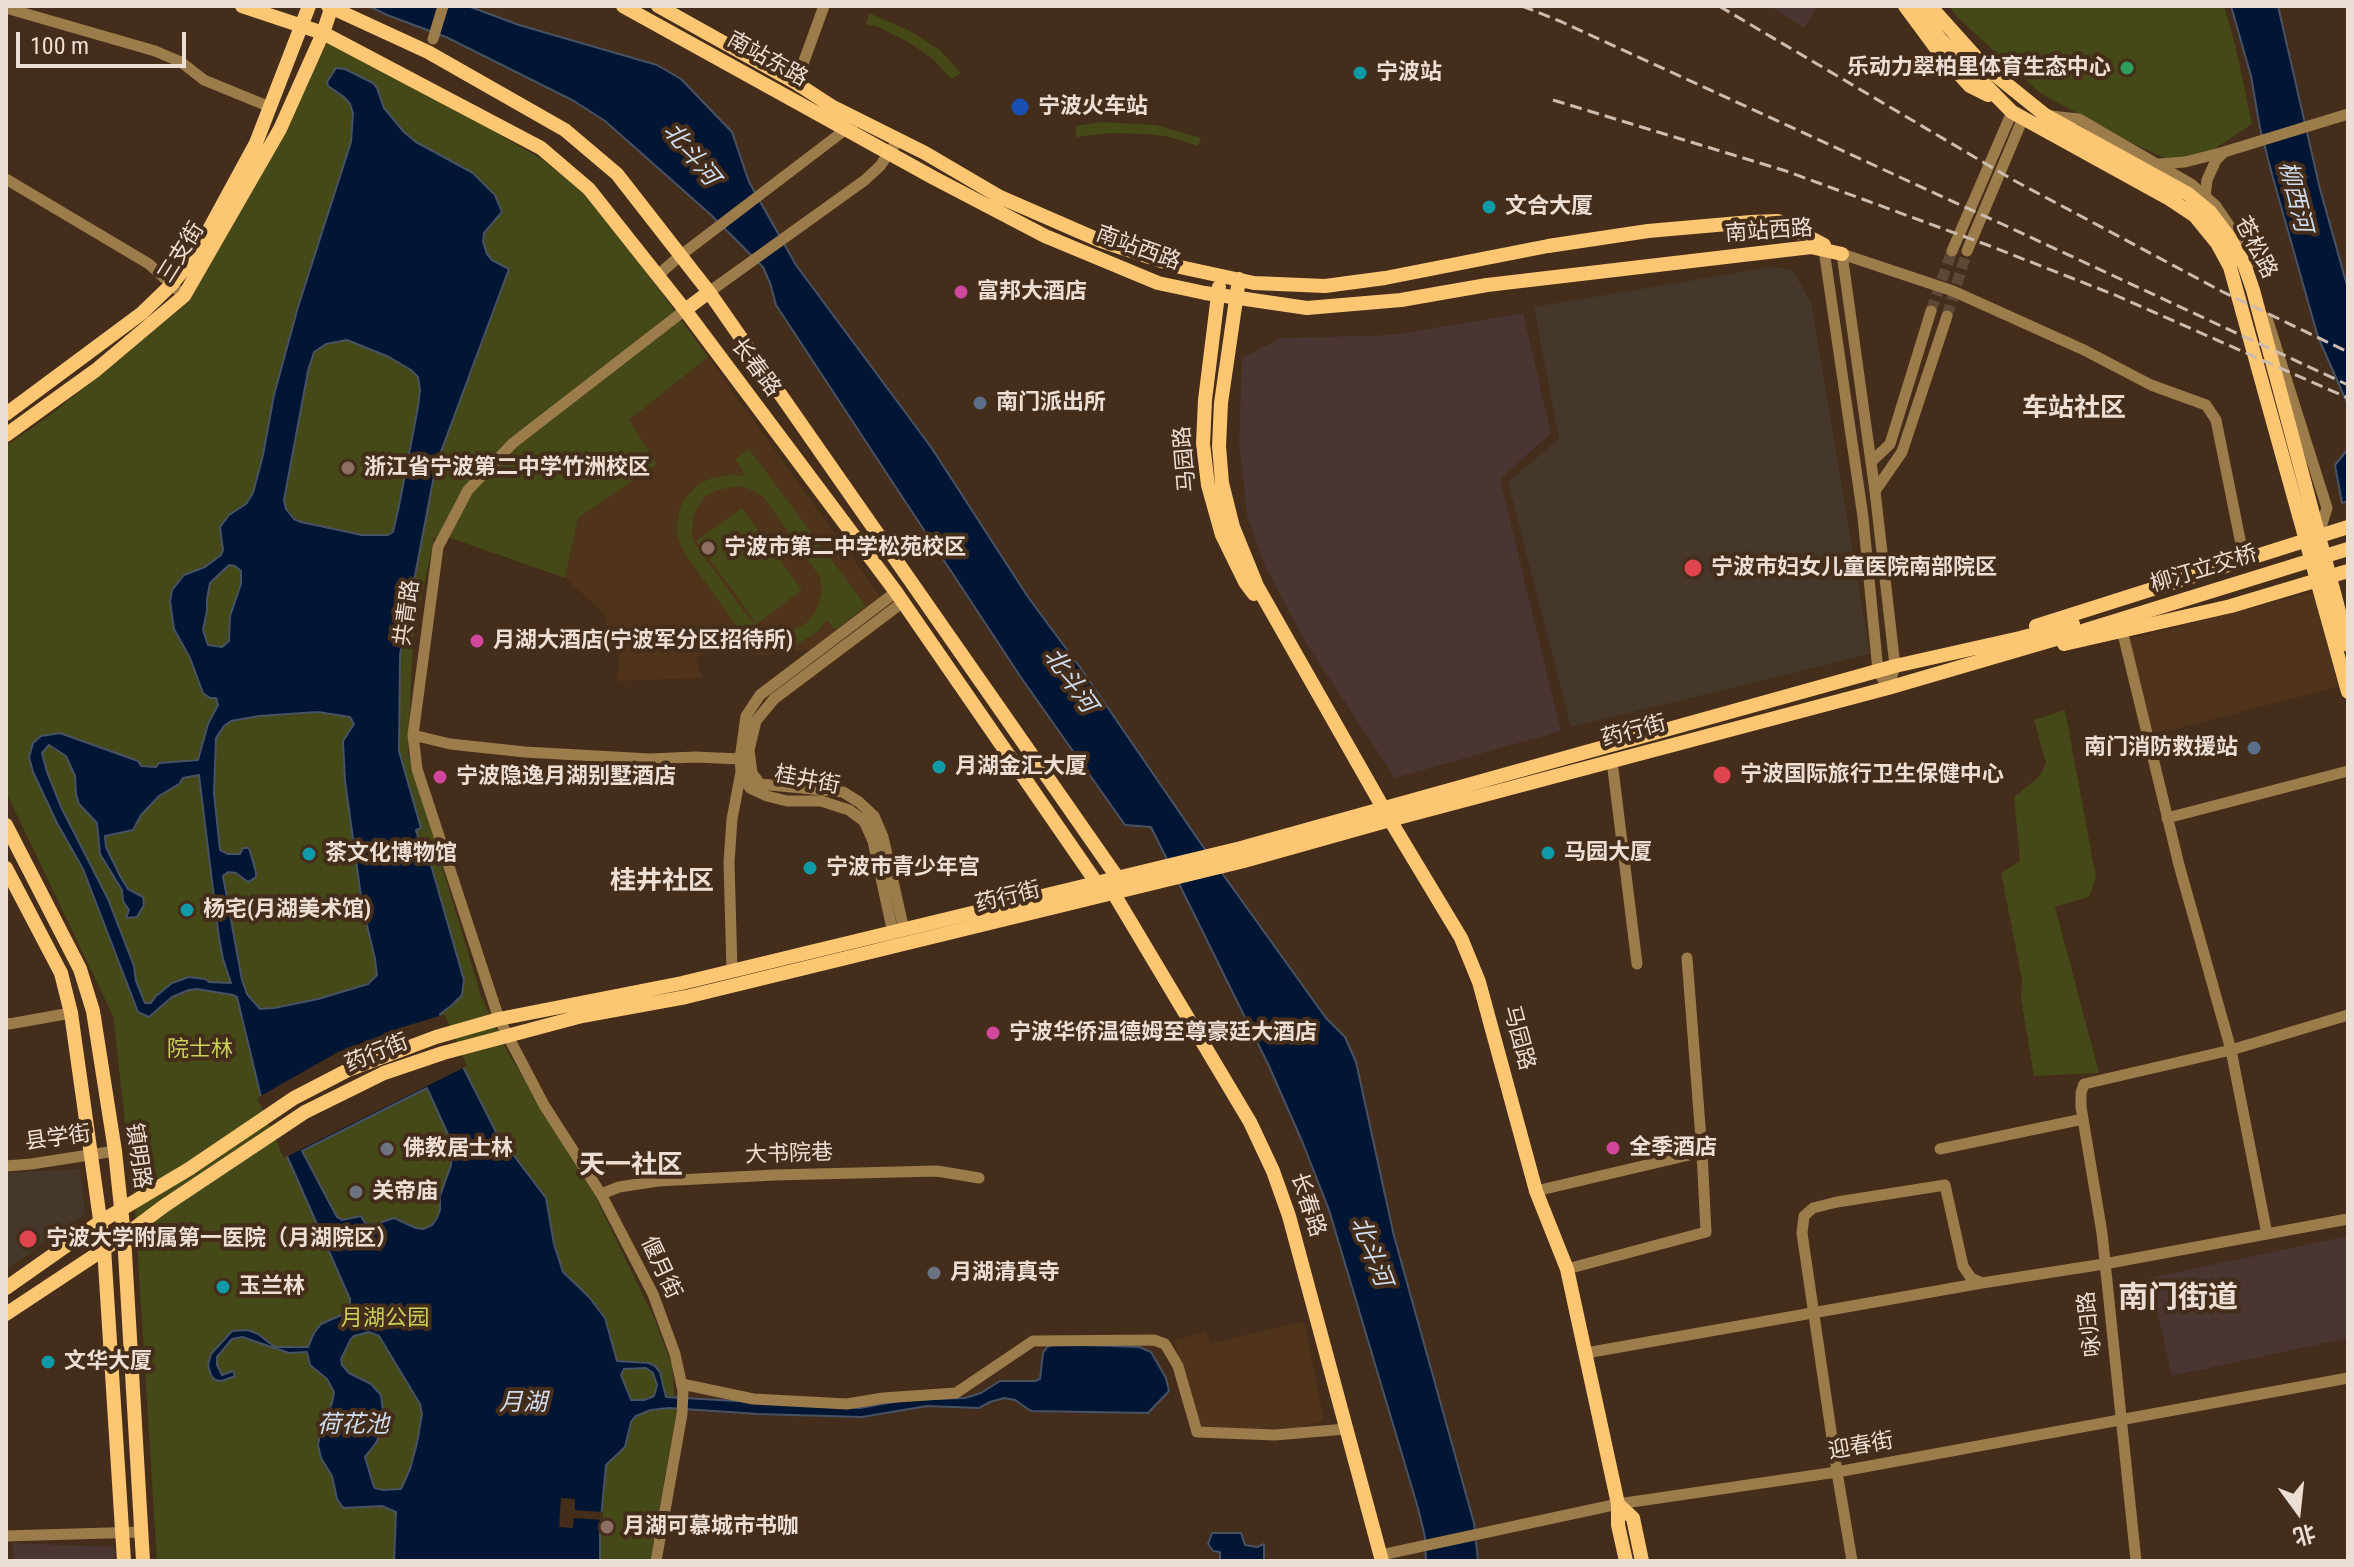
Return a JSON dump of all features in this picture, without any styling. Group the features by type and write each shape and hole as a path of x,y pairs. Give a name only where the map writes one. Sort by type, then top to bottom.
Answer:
{"main road":[{"name":"长春路","path":"242,6 323,33 541,148 589,189 685,310 899,597 1096,882 1116,894 1250,1122 1273,1171 1289,1216 1381,1558"},
{"name":"三支街","path":"6,414 142,313 194,257 256,143 309,6"},
{"name":"南站东路","path":"623,6 852,124 898,140"},
{"name":"南站东路","path":"658,6 796,83 833,107 890,153"},
{"path":"1905,6 1939,52 1970,86 2013,112"},
{"name":"苍松路","path":"1915,6 1940,39 2013,112 2168,198 2195,216 2217,243 2230,267 2348,692"},
{"name":"苍松路","path":"1930,6 1983,65 2045,115 2188,194 2210,212 2229,237 2244,264 2253,290 2348,645"},
{"name":"长春路","path":"330,7 431,46 565,130 617,174 709,292 1117,877"},
{"name":"三支街","path":"6,435 96,370 184,296 280,129 323,33 330,7"},
{"name":"南站西路","path":"898,140 1000,197 1101,241 1180,267 1254,283 1325,286 1385,278 1548,246 1648,231 1751,222 1778,221 1842,254"},
{"name":"南站西路","path":"890,153 1045,236 1158,283 1307,308 1401,300 1487,285 1811,247 1842,254"},
{"name":"马园路","path":"1221,275 1205,400 1203,444 1208,485 1222,535 1245,582 1277,622"},
{"name":"马园路","path":"1239,279 1221,403 1219,446 1222,483 1233,527 1257,586 1461,938 1479,982 1536,1191 1567,1269 1618,1504 1618,1525 1626,1561"},
{"path":"685,310 709,292"},
{"path":"1973,649 2058,617 2348,527"},
{"name":"柳汀立交桥","path":"2074,629 2348,540"},
{"name":"柳汀立交桥","path":"2074,629 2348,549"},
{"path":"1966,666 2231,606 2348,571"},
{"name":"药行街","path":"1387,814 1612,761 1888,688 1966,666 2074,629"},
{"name":"药行街","path":"6,1314 305,1112 384,1073 480,1042 582,1016 686,997 1116,894 1895,666 2074,629"},
{"name":"镇明路","path":"6,825 80,969 93,1011 115,1151 124,1236 143,1561"},
{"name":"药行街","path":"6,1288 100,1222 189,1169 294,1098 348,1070 436,1037 499,1019 682,983 1117,877 1242,855"},
{"name":"镇明路","path":"6,868 61,973 71,1013 104,1248 124,1561"},
{"path":"1116,894 1117,877"},
{"name":"马园路","path":"1618,1504 1633,1518 1642,1561"}],"street":[{"path":"431,46 443,6"},
{"path":"796,83 824,6"},
{"path":"6,8 155,51 181,62 204,80 270,107"},
{"path":"1952,251 2013,112"},
{"path":"1967,251 2013,112"},
{"path":"2157,164 2185,162 2240,148 2348,114"},
{"path":"2045,115 2079,119 2191,184 2216,206 2243,246 2327,508 2321,527"},
{"path":"658,275 852,124"},
{"path":"709,292 865,180 880,166 898,140"},
{"path":"2205,197 2207,180 2216,160 2224,152"},
{"path":"6,179 149,264 184,296"},
{"path":"1824,250 1863,517 1878,671 1888,688"},
{"path":"1888,688 1895,666 1875,491 1842,254 1953,291 2084,350 2151,385 2206,405 2216,420 2244,559"},
{"name":"共青路","path":"499,1019 417,769 413,735 438,547 468,490 513,443 685,310"},
{"path":"1871,462 1890,444 1931,311"},
{"path":"1875,491 1902,452 1947,316"},
{"path":"732,971 729,862 746,716 760,695 899,597"},
{"name":"桂井街","path":"898,932 883,837 874,816 843,792 760,784 752,773 749,750 756,721 774,699 899,597"},
{"path":"2122,630 2167,818 2231,1050 2267,1234"},
{"path":"413,735 450,744 525,752 740,759"},
{"path":"1612,761 1637,964"},
{"path":"2167,818 2348,771"},
{"name":"桂井街","path":"741,772 750,788 767,796 787,801 821,801 849,810 864,821 873,841 898,932"},
{"path":"1567,1269 1706,1232 1687,958"},
{"path":"6,1023 71,1013"},
{"path":"2231,1050 2348,1015"},
{"name":"偃月街","path":"499,1019 544,1105 601,1194 653,1294 675,1354 683,1388 682,1414 656,1561"},
{"name":"咏归路","path":"2136,1561 2102,1233 2081,1093 2084,1084 2231,1050"},
{"path":"1940,1149 2083,1119"},
{"name":"县学街","path":"6,1166 115,1151"},
{"path":"1536,1191 1702,1152"},
{"name":"大书院巷","path":"601,1194 619,1187 658,1181 775,1175 937,1171 979,1178"},
{"path":"1852,1561 1802,1233 1804,1216 1813,1208 1837,1202 1945,1185 1963,1266 1971,1278 1982,1283"},
{"path":"1586,1353 2348,1219"},
{"path":"683,1388 753,1399 847,1404 956,1393 1033,1341 1154,1340 1165,1344 1178,1366 1197,1432 1275,1435 1346,1429"},
{"name":"迎春街","path":"1381,1558 1419,1546 1618,1504 1837,1472 2348,1378"},
{"path":"6,1536 141,1532"}],"shaded area":[{"path":"1770,6 1817,6 1804,28"},
{"name":"宁波市妇女儿童医院南部院区","path":"1772,267 1792,270 1811,302 1870,654 1571,727 1508,482 1559,439 1534,307"},
{"path":"1523,313 1551,433 1500,479 1561,731 1395,778 1306,643 1265,566 1247,516 1239,441 1242,358 1281,338 1392,335"},
{"name":"宁波市第二中学松苑校区","path":"708,357 881,598 812,649 762,655 718,648 696,657 702,678 617,681 619,656 607,639 606,615 565,578 578,518 656,464 629,420"},
{"path":"2314,592 2338,687 2151,735 2126,640"},
{"name":"宁波大学附属第一医院（月湖院区）","path":"80,1169 85,1214 6,1270 6,1173"},
{"path":"2348,1236 2348,1338 2172,1376 2149,1278"},
{"path":"1304,1321 1324,1421 1298,1428 1200,1428 1174,1340 1206,1332 1210,1344"},
{"path":"13,1543 114,1547 115,1561 13,1561"}],"green space":[{"name":"乐动力翠柏里体育生态中心","path":"1950,6 2224,6 2252,124 2208,153 2167,159 2040,93 1955,15"},
{"path":"869,13 910,31 940,50 961,73 951,79 933,59 908,42 866,24"},
{"name":"月湖公园","path":"328,41 425,91 543,160 586,195 708,357 629,420 657,464 578,518 565,578 448,537 434,538 413,639 408,753 481,996 508,1053 594,1194 655,1320 672,1366 676,1414 650,1561 157,1561 135,1210 113,1016 6,792 6,446 53,413 189,302"},
{"path":"1101,122 1156,125 1201,138 1198,146 1148,134 1111,133 1076,137 1076,126"},
{"path":"749,449 866,606 835,630 827,620 817,632 796,645 767,647 749,640 686,556 676,528 685,498 699,484 712,478 746,476 735,459","holes":["739,486 764,498 820,577 822,591 817,608 808,622 791,631 763,629 749,618 695,544 692,535 693,517 705,497 717,490"]},
{"path":"742,508 802,590 757,624 696,541"},
{"path":"2065,710 2096,878 2089,897 2055,907 2099,1073 2034,1076 2021,998 2022,979 2001,873 2020,861 2014,797 2039,777 2046,763 2034,720"}],"water":[{"name":"北斗河","path":"369,6 468,6 519,25 657,65 681,79 732,132 749,182 796,265 931,447 1028,597 1204,848 1326,1018 1345,1037 1356,1062 1394,1236 1474,1523 1478,1561 1426,1561 1425,1537 1418,1508 1329,1210 1268,1064 1151,827 1125,825 1020,676 776,305 763,267 710,214 605,121 574,101 446,37"},
{"name":"柳西河","path":"2231,6 2278,6 2320,189 2348,289 2348,405 2318,337 2273,178 2251,76"},
{"name":"月湖","path":"336,68 345,69 373,83 384,108 404,132 416,142 473,173 495,195 502,212 484,233 483,242 492,260 509,269 436,465 400,655 399,751 421,828 416,830 420,845 425,844 464,980 462,995 440,1014 496,1132 546,1198 554,1244 563,1272 605,1318 617,1361 655,1366 660,1372 666,1397 860,1408 905,1400 965,1398 981,1393 1000,1381 1035,1381 1040,1379 1043,1353 1055,1344 1139,1347 1151,1352 1166,1378 1169,1391 1148,1413 1031,1411 1015,1400 1004,1398 979,1408 927,1406 862,1417 669,1408 651,1410 636,1416 631,1422 625,1447 606,1465 600,1561 394,1561 396,1512 382,1506 343,1508 337,1499 332,1476 321,1458 318,1445 334,1392 327,1379 310,1365 307,1352 289,1353 242,1337 232,1339 217,1357 217,1365 222,1375 233,1371 235,1376 222,1381 215,1380 211,1375 208,1365 211,1354 232,1331 248,1330 275,1347 308,1347 321,1324 346,1313 350,1299 261,1097 237,997 189,990 172,997 149,1017 138,1012 83,869 57,823 29,757 33,743 41,736 60,733 138,761 141,766 156,767 159,763 198,760 208,724 218,705 216,698 203,693 190,658 174,629 170,601 172,590 184,575 205,567 221,555 220,527 229,515 246,504 253,493 274,395 298,307 351,142 353,113 350,104 327,82","holes":["347,340 389,357 418,377 418,407 393,532 388,535 362,535 301,522 286,509 284,500 308,371 314,352 326,344","229,565 241,571 241,584 230,616 229,641 222,647 208,645 203,630 210,583","318,712 350,717 354,724 343,741 345,781 362,904 377,975 368,984 274,1008 260,1009 247,994 223,876 228,872 236,873 248,882 256,877 256,872 249,848 243,848 240,854 220,850 214,793 216,738 231,721","49,745 66,756 75,776 79,804 97,823 100,854 122,890 123,901 129,910 126,918 137,917 144,905 143,897 128,889 106,847 105,836 133,830 141,815 159,796 183,778 199,775 219,938 231,983 189,977 172,983 151,1003 145,1003 108,899 61,807 42,753","427,1088 451,1141 452,1151 437,1218 432,1225 423,1229 394,1218 373,1225 365,1223 361,1216 342,1220 337,1217 302,1151","369,1332 379,1336 420,1404 422,1414 417,1443 401,1489 383,1490 375,1488 373,1484 365,1457 381,1432 381,1395 371,1384 349,1373 342,1365 341,1359 351,1339","646,1368 653,1373 657,1385 654,1396 631,1400 621,1375 624,1369"]},
{"path":"2348,449 2348,501 2342,503 2335,465"},
{"path":"1212,1533 1241,1533 1245,1545 1257,1547 1264,1544 1264,1561 1220,1561 1220,1552 1213,1551 1208,1544"}],"pier":[{"path":"446,1014 467,1066 284,1158 257,1098 338,1052"},
{"path":"561,1498 575,1499 575,1510 603,1512 603,1520 574,1518 573,1528 559,1527"}],"tunnel":[{"path":"1931,311 1952,251"},
{"path":"1947,316 1967,251"}],"railway":[{"path":"1522,6 2348,385"},
{"path":"1719,6 2015,181 2223,292 2348,352"},
{"path":"1553,100 1786,171 1990,246 2115,295 2348,398"}],"place":[{"name":"乐动力翠柏里体育生态中心","path":"2127,68"},
{"name":"宁波站","path":"1360,73"},
{"name":"宁波火车站","path":"1020,107"},
{"name":"文合大厦","path":"1489,207"},
{"name":"富邦大酒店","path":"961,292"},
{"name":"南门派出所","path":"980,403"},
{"name":"浙江省宁波第二中学竹洲校区","path":"348,468"},
{"name":"宁波市第二中学松苑校区","path":"708,548"},
{"name":"宁波市妇女儿童医院南部院区","path":"1693,568"},
{"name":"月湖大酒店(宁波军分区招待所)","path":"477,641"},
{"name":"南门消防救援站","path":"2254,748"},
{"name":"月湖金汇大厦","path":"939,767"},
{"name":"宁波国际旅行卫生保健中心","path":"1722,775"},
{"name":"宁波隐逸月湖别墅酒店","path":"440,777"},
{"name":"马园大厦","path":"1548,853"},
{"name":"茶文化博物馆","path":"309,854"},
{"name":"宁波市青少年宫","path":"810,868"},
{"name":"杨宅(月湖美术馆)","path":"187,910"},
{"name":"宁波华侨温德姆至尊豪廷大酒店","path":"993,1033"},
{"name":"全季酒店","path":"1613,1148"},
{"name":"佛教居士林","path":"387,1149"},
{"name":"关帝庙","path":"356,1192"},
{"name":"宁波大学附属第一医院（月湖院区）","path":"28,1239"},
{"name":"月湖清真寺","path":"934,1273"},
{"name":"玉兰林","path":"223,1287"},
{"name":"文华大厦","path":"48,1362"},
{"name":"月湖可慕城市书咖","path":"607,1527"}],"district":[{"name":"车站社区","path":"2074,409"},
{"name":"桂井社区","path":"662,882"},
{"name":"天一社区","path":"631,1166"},
{"name":"南门街道","path":"2178,1299"}],"park label":[{"name":"院士林","path":"200,1050"}],"water label":[{"name":"荷花池","path":"353,1426"}]}
